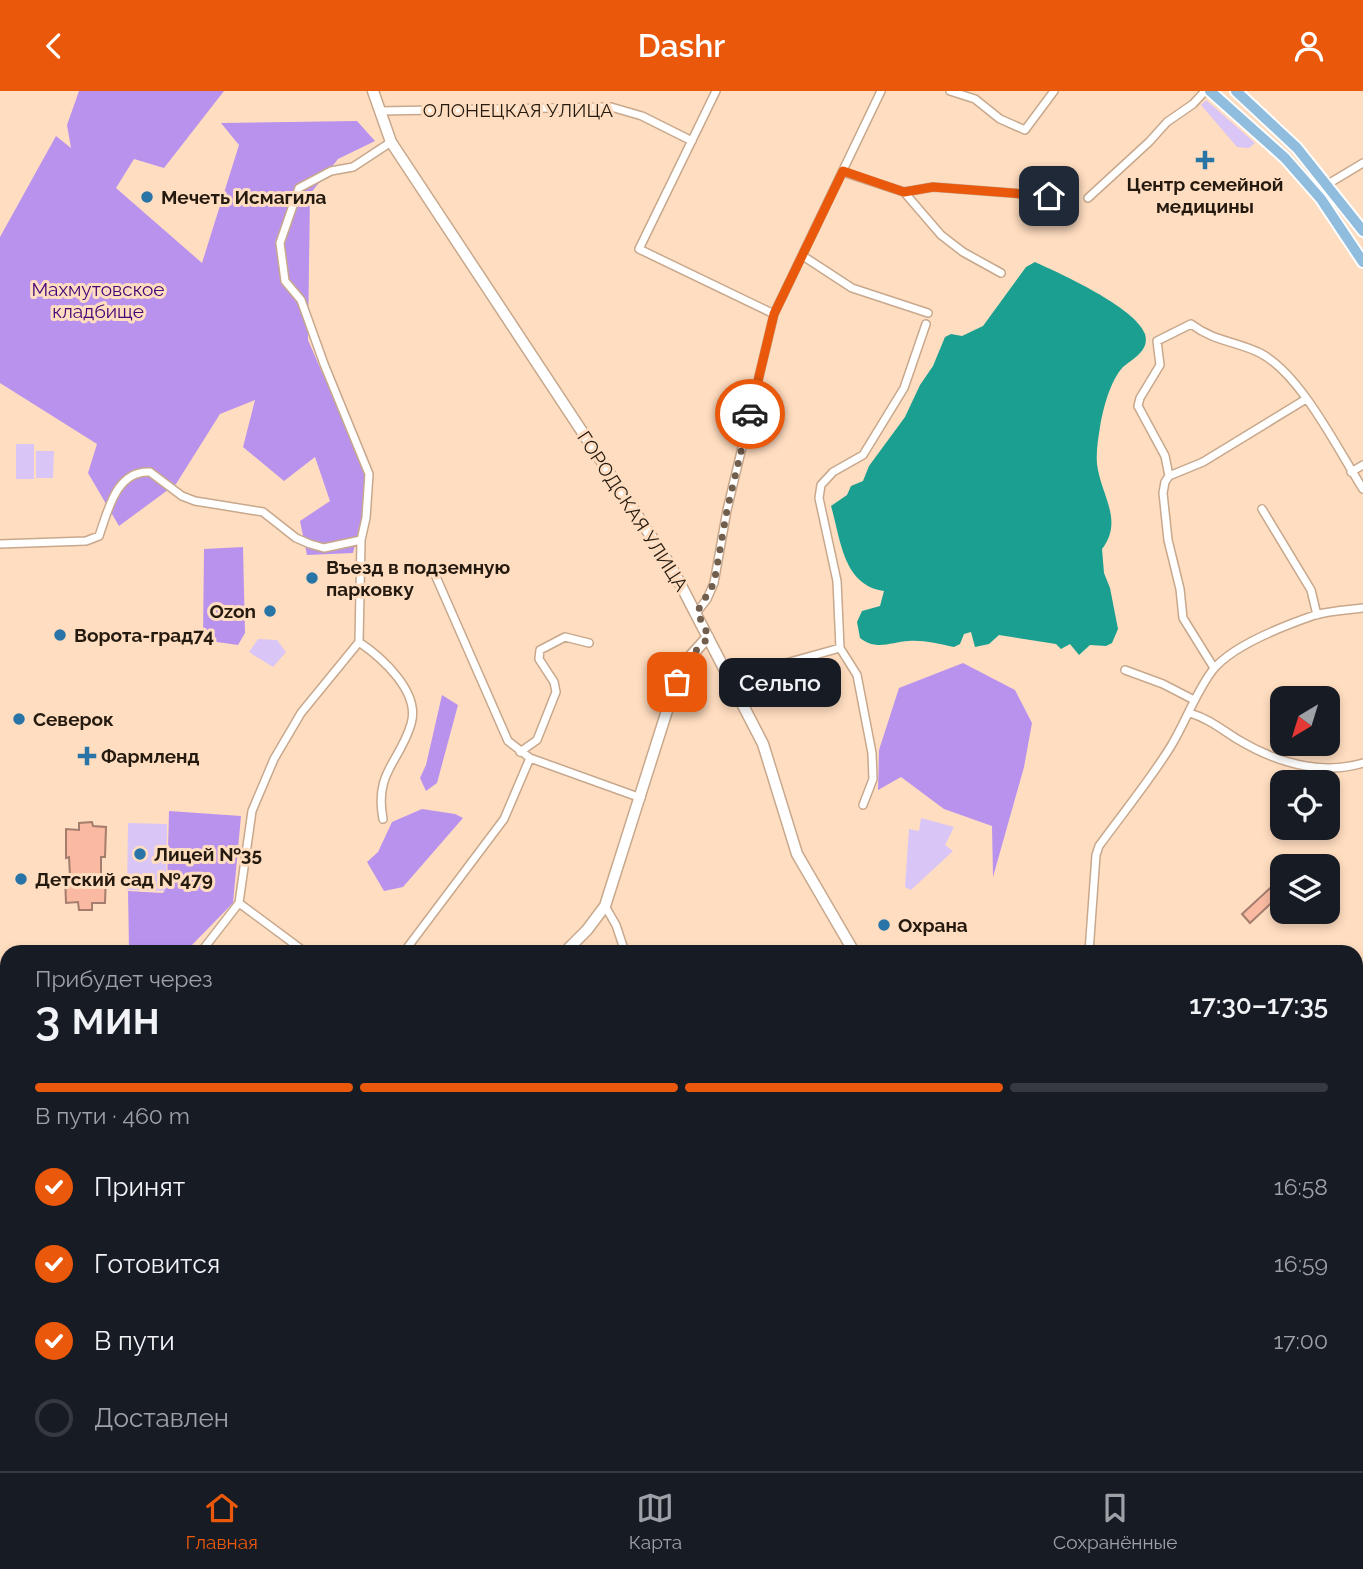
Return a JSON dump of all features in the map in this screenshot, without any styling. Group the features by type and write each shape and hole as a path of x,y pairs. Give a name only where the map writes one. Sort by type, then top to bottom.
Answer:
{"main road":[{"path":"1208,91 1286,158 1321,199 1363,262"},
{"path":"1236,91 1297,148 1363,231"}],"street":[{"name":"ГОРОДСКАЯ УЛИЦА","path":"373,91 391,142 672,568 697,612 763,744 797,854 850,945"},
{"path":"716,91 639,249 774,314"},
{"path":"697,612 714,583 727,510 774,314 881,91"},
{"path":"950,91 975,99 1000,119 1025,130 1054,91"},
{"path":"1088,198 1167,122 1208,91"},
{"name":"ОЛОНЕЦКАЯ УЛИЦА","path":"379,111 611,107 642,116 692,141"},
{"path":"206,945 239,903 252,811 269,769 301,713 359,642 361,540 366,518 369,474 301,300 285,281 280,243 299,188 331,171 354,167 391,142"},
{"path":"1328,184 1363,163"},
{"path":"843,171 904,192 933,187 1049,196"},
{"path":"904,192 941,235 963,252 1001,273"},
{"path":"803,256 852,288 928,313"},
{"path":"863,806 873,779 872,753 857,675 840,647 837,581 819,498 821,485 833,472 863,455 904,388 926,324"},
{"path":"1214,669 1183,618 1180,589 1168,540 1163,493 1169,476 1165,456 1138,406 1160,365 1157,341 1191,324 1223,342 1261,354 1281,369 1306,399 1363,489"},
{"path":"1169,476 1203,462 1306,399"},
{"path":"1352,472 1363,465"},
{"path":"0,544 86,541 99,536 111,498 133,476 144,471 160,477 182,496 195,501 262,512 310,544 324,548 361,540"},
{"path":"1262,509 1311,590 1317,615"},
{"path":"433,570 508,741 530,758 640,798"},
{"path":"1090,945 1096,855 1099,846 1170,748 1190,713 1194,700 1214,669 1235,652 1266,635 1317,615 1363,608"},
{"path":"520,752 537,740 555,692 554,682 539,659 540,650 569,636 589,643"},
{"path":"572,945 605,906 621,848 640,798 671,698 683,667 709,637"},
{"path":"359,642 390,667 408,694 412,722 384,779 379,799 383,819"},
{"path":"729,679 840,647"},
{"path":"1125,670 1163,684 1194,700"},
{"path":"1190,713 1209,719 1239,740 1297,766 1332,769 1363,763"},
{"path":"409,945 504,820 530,758"},
{"path":"239,903 296,945"},
{"path":"605,906 616,925 623,945"}],"shaded area":[{"path":"1206,100 1255,143 1249,148 1237,147 1201,105"},
{"path":"16,444 34,444 34,479 16,479"},
{"path":"36,451 54,451 53,478 36,478"},
{"path":"258,639 277,640 286,652 273,667 249,652"},
{"path":"921,818 954,827 945,845 953,851 911,890 905,887 909,829 919,831"},
{"path":"128,823 167,824 166,891 127,890"}],"green space":[{"name":"Махмутовское кладбище","path":"79,91 224,91 164,168 134,159 116,188 202,263 239,145 221,123 357,121 375,141 338,159 310,194 308,340 370,482 353,553 307,555 300,521 330,501 315,457 284,481 243,447 255,400 220,414 176,484 119,526 88,473 97,444 0,383 0,237 56,136 71,148 67,125"},
{"path":"243,547 245,633 238,645 203,640 204,549"},
{"path":"963,663 1015,690 1032,723 1024,767 993,877 992,826 944,809 901,777 878,790 879,750 899,688"},
{"path":"442,695 458,705 437,783 426,791 420,778 426,765"},
{"path":"422,809 455,814 463,818 403,887 384,891 367,862 378,852 392,822"},
{"path":"169,811 241,816 233,903 192,945 129,945 128,891 163,893 167,887"}],"water":[{"path":"1035,262 1113,303 1127,313 1145,334 1143,350 1123,367 1111,387 1097,445 1099,476 1111,518 1111,528 1102,549 1104,573 1110,588 1118,629 1112,643 1106,646 1090,645 1079,655 1070,644 1061,649 1056,644 999,635 989,644 975,647 971,632 964,634 960,644 954,647 920,641 884,645 866,642 860,638 857,622 862,611 880,606 884,591 870,587 852,570 841,546 831,506 847,495 851,486 863,481 869,466 905,417 920,385 933,366 945,337 951,334 962,336 983,326 1026,267"}],"building":[{"path":"92,822 93,826 106,827 105,857 101,857 101,875 106,875 105,903 92,903 92,910 79,910 78,902 66,903 65,876 70,876 69,857 66,858 66,829 79,830 79,823"},
{"path":"1270,888 1270,904 1250,923 1242,914"}],"way so far":[{"path":"677,682 687,660 709,637 697,612 714,583 727,510 750,414"}],"place":[{"name":"Центр семейной медицины","path":"1205,160"},
{"name":"Мечеть Исмагила","path":"147,197"},
{"name":"Въезд в подземную парковку","path":"312,578"},
{"name":"Ozon","path":"270,611"},
{"name":"Ворота-град74","path":"60,635"},
{"name":"Сельпо","path":"677,682"},
{"name":"Северок","path":"19,719"},
{"name":"Фармленд","path":"87,756"},
{"name":"Лицей №35","path":"140,854"},
{"name":"Детский сад №479","path":"21,879"},
{"name":"Охрана","path":"884,925"}],"route":[{"path":"750,414 774,314 843,171 904,192 933,187 1049,196"}]}
